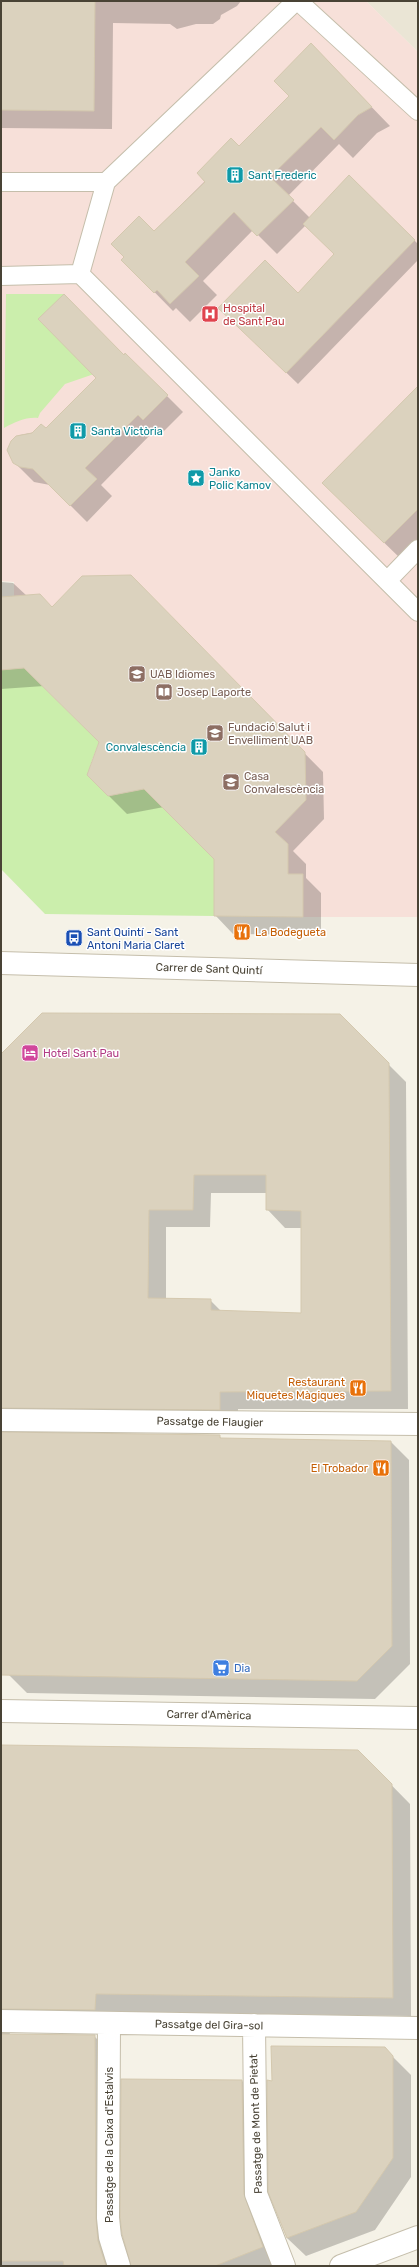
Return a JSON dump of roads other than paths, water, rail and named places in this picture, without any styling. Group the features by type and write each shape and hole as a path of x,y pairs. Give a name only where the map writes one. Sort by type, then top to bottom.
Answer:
{"street":[{"name":"Carrer de Sant Quintí","path":"1,963 418,975"},
{"name":"Passatge de Flaugier","path":"1,1420 418,1424"},
{"name":"Carrer d'Amèrica","path":"1,1712 418,1718"},
{"name":"Passatge del Gira-sol","path":"1,2021 418,2028"},
{"name":"Passatge de la Caixa d'Estalvis","path":"109,2023 108,2218 110,2237 119,2266"},
{"name":"Passatge de Mont de Pietat","path":"254,2025 256,2194 284,2266"},
{"path":"341,2266 418,2237"}],"lane":[{"path":"80,274 106,182 297,1 418,111"},
{"path":"1,182 106,182"},
{"path":"1,276 80,274 418,612"},
{"path":"387,581 418,549"}],"place":[{"name":"Sant Frederic","path":"235,175"},
{"name":"Hospital de Sant Pau","path":"210,314"},
{"name":"Santa Victòria","path":"78,431"},
{"name":"Janko Polic Kamov","path":"196,478"},
{"name":"UAB Idiomes","path":"137,674"},
{"name":"Josep Laporte","path":"164,692"},
{"name":"Fundació Salut i Envelliment UAB","path":"215,733"},
{"name":"Convalescència","path":"199,747"},
{"name":"Casa Convalescència","path":"231,782"},
{"name":"La Bodegueta","path":"242,932"},
{"name":"Sant Quintí - Sant Antoni Maria Claret","path":"74,938"},
{"name":"Hotel Sant Pau","path":"30,1053"},
{"name":"Restaurant Miquetes Màgiques","path":"358,1388"},
{"name":"El Trobador","path":"381,1468"},
{"name":"Dia","path":"221,1668"}]}
